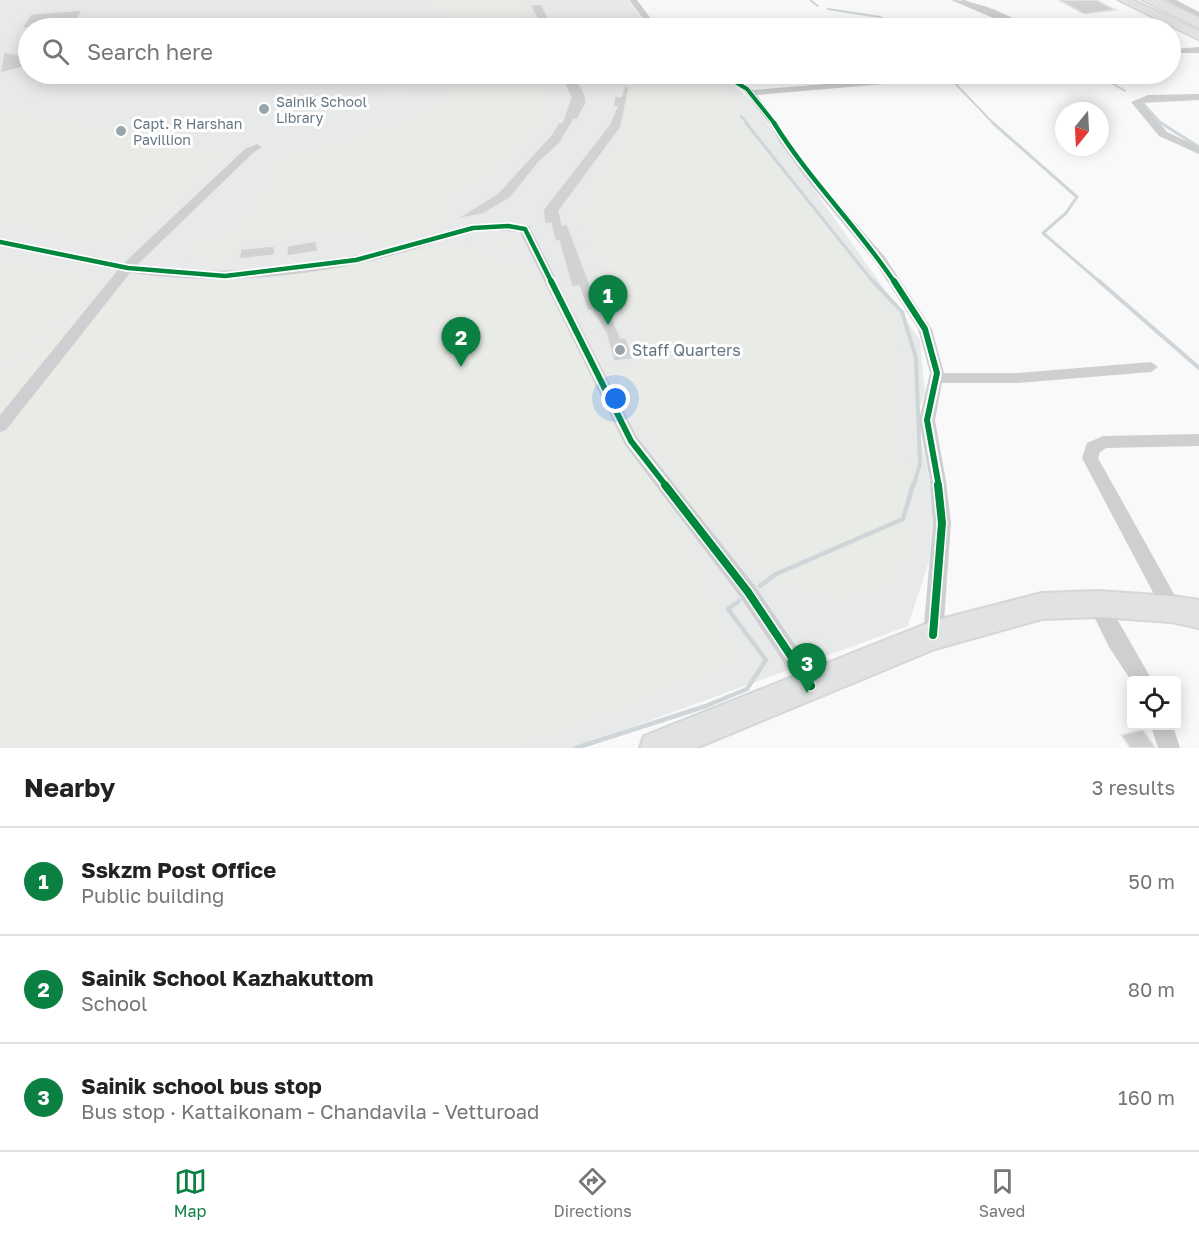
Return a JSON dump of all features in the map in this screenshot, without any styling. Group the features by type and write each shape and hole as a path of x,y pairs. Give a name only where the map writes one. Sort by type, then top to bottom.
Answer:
{"highway":[{"path":"1149,0 1198,16"}],"main road":[{"path":"656,748 933,635 1042,606 1098,604 1185,612"}],"street":[{"path":"633,0 646,18"},
{"path":"955,0 1004,18"},
{"path":"1124,0 1162,18"},
{"path":"1170,0 1198,16"},
{"path":"1181,27 1199,36"},
{"path":"1181,52 1199,51"},
{"path":"738,84 750,93 775,124 786,144 815,183 880,260 925,329 938,378 927,420 938,481 942,523 933,635"},
{"path":"750,93 851,84"},
{"path":"1199,97 1148,98 1136,102 1163,134 1199,150"},
{"path":"0,426 127,268 249,151 257,147"},
{"path":"0,242 127,268 224,276 256,274 371,256 491,224 525,229 546,264 631,441 748,592 811,686"},
{"path":"938,378 1018,378 1151,367"},
{"path":"1185,612 1090,458 1093,448 1103,442 1199,440"},
{"path":"1098,604 1116,640 1139,676"},
{"path":"1163,730 1169,748"}],"shaded area":[{"path":"0,0 628,0 642,18 18,18 18,84 732,84 754,104 920,340 925,394 916,415 934,502 929,561 908,626 575,748 0,748"},
{"path":"429,0 520,0 526,18 447,18 438,3"},
{"path":"387,84 415,84 404,95 380,90"},
{"path":"456,84 547,84 545,115 486,180 439,203 446,225 381,246 366,228 237,241 229,264 187,256 196,246 225,234 240,221 256,200 280,160 425,115 452,93"},
{"path":"601,84 723,85 894,319 910,539 898,579 843,600 789,586 750,562 692,505 622,393 619,376 643,362 648,354 578,213 624,138 627,103 619,92 602,87"},
{"path":"14,111 92,128 104,126 224,156 127,240 87,240 0,220 0,120"},
{"path":"504,235 511,250 492,254 486,238"},
{"path":"442,246 475,248 497,261 528,263 697,561 738,661 514,748 0,748 0,377 95,299 123,283 156,279 245,284"},
{"path":"6,262 104,282 0,369 0,266"}],"building":[{"path":"1058,0 1097,0 1116,10 1084,14"},
{"path":"541,4 548,18 537,18 530,5"},
{"path":"82,10 78,18 28,18 31,14"},
{"path":"4,52 18,55 18,68 0,73"},
{"path":"565,84 579,84 586,103 577,120 574,119 560,143 539,162 510,198 483,214 456,219 497,194 551,135 559,122 562,123 571,97"},
{"path":"625,86 629,87 621,127 559,211 562,225 567,224 592,290 598,289 621,338 626,338 633,359 614,361 606,333 592,310 588,310 579,286 572,287 559,241 555,241 551,223 545,224 543,210 609,125 617,107 613,107 615,96 621,97"},
{"path":"316,241 318,251 287,256 287,246"},
{"path":"274,246 275,255 239,259 241,249"},
{"path":"1143,730 1156,748 1130,748 1121,735"}],"waterway":[{"path":"810,0 818,6"},
{"path":"962,0 970,3"},
{"path":"828,9 882,18"},
{"path":"956,84 993,123"},
{"path":"1113,84 1125,91"},
{"path":"1142,102 1161,123"},
{"path":"741,116 748,124"},
{"path":"746,123 874,283"},
{"path":"993,123 1077,197 1066,213 1043,233 1101,283"},
{"path":"1161,123 1199,147"},
{"path":"873,281 902,312 916,358 920,464 913,487"},
{"path":"1099,281 1199,368"},
{"path":"760,586 776,574 903,519 913,485"},
{"path":"576,748 706,706 747,689 766,660 728,609 739,601"}],"cycle path":[{"path":"739,84 747,89 775,124 786,144 815,183 880,260 925,329 937,373 927,420 938,481 942,523 933,635"},
{"path":"0,242 160,273 225,276 290,270 356,260 473,228 508,226 525,229 631,441 748,592 811,686"}],"place":[{"name":"Sainik School Library","path":"264,109"},
{"name":"Capt. R Harshan Pavillion","path":"121,131"},
{"name":"Sskzm Post Office","path":"608,325"},
{"name":"Staff Quarters","path":"620,350"},
{"name":"Sainik School Kazhakuttom","path":"461,367"},
{"name":"Sainik school bus stop","path":"807,693"}]}
